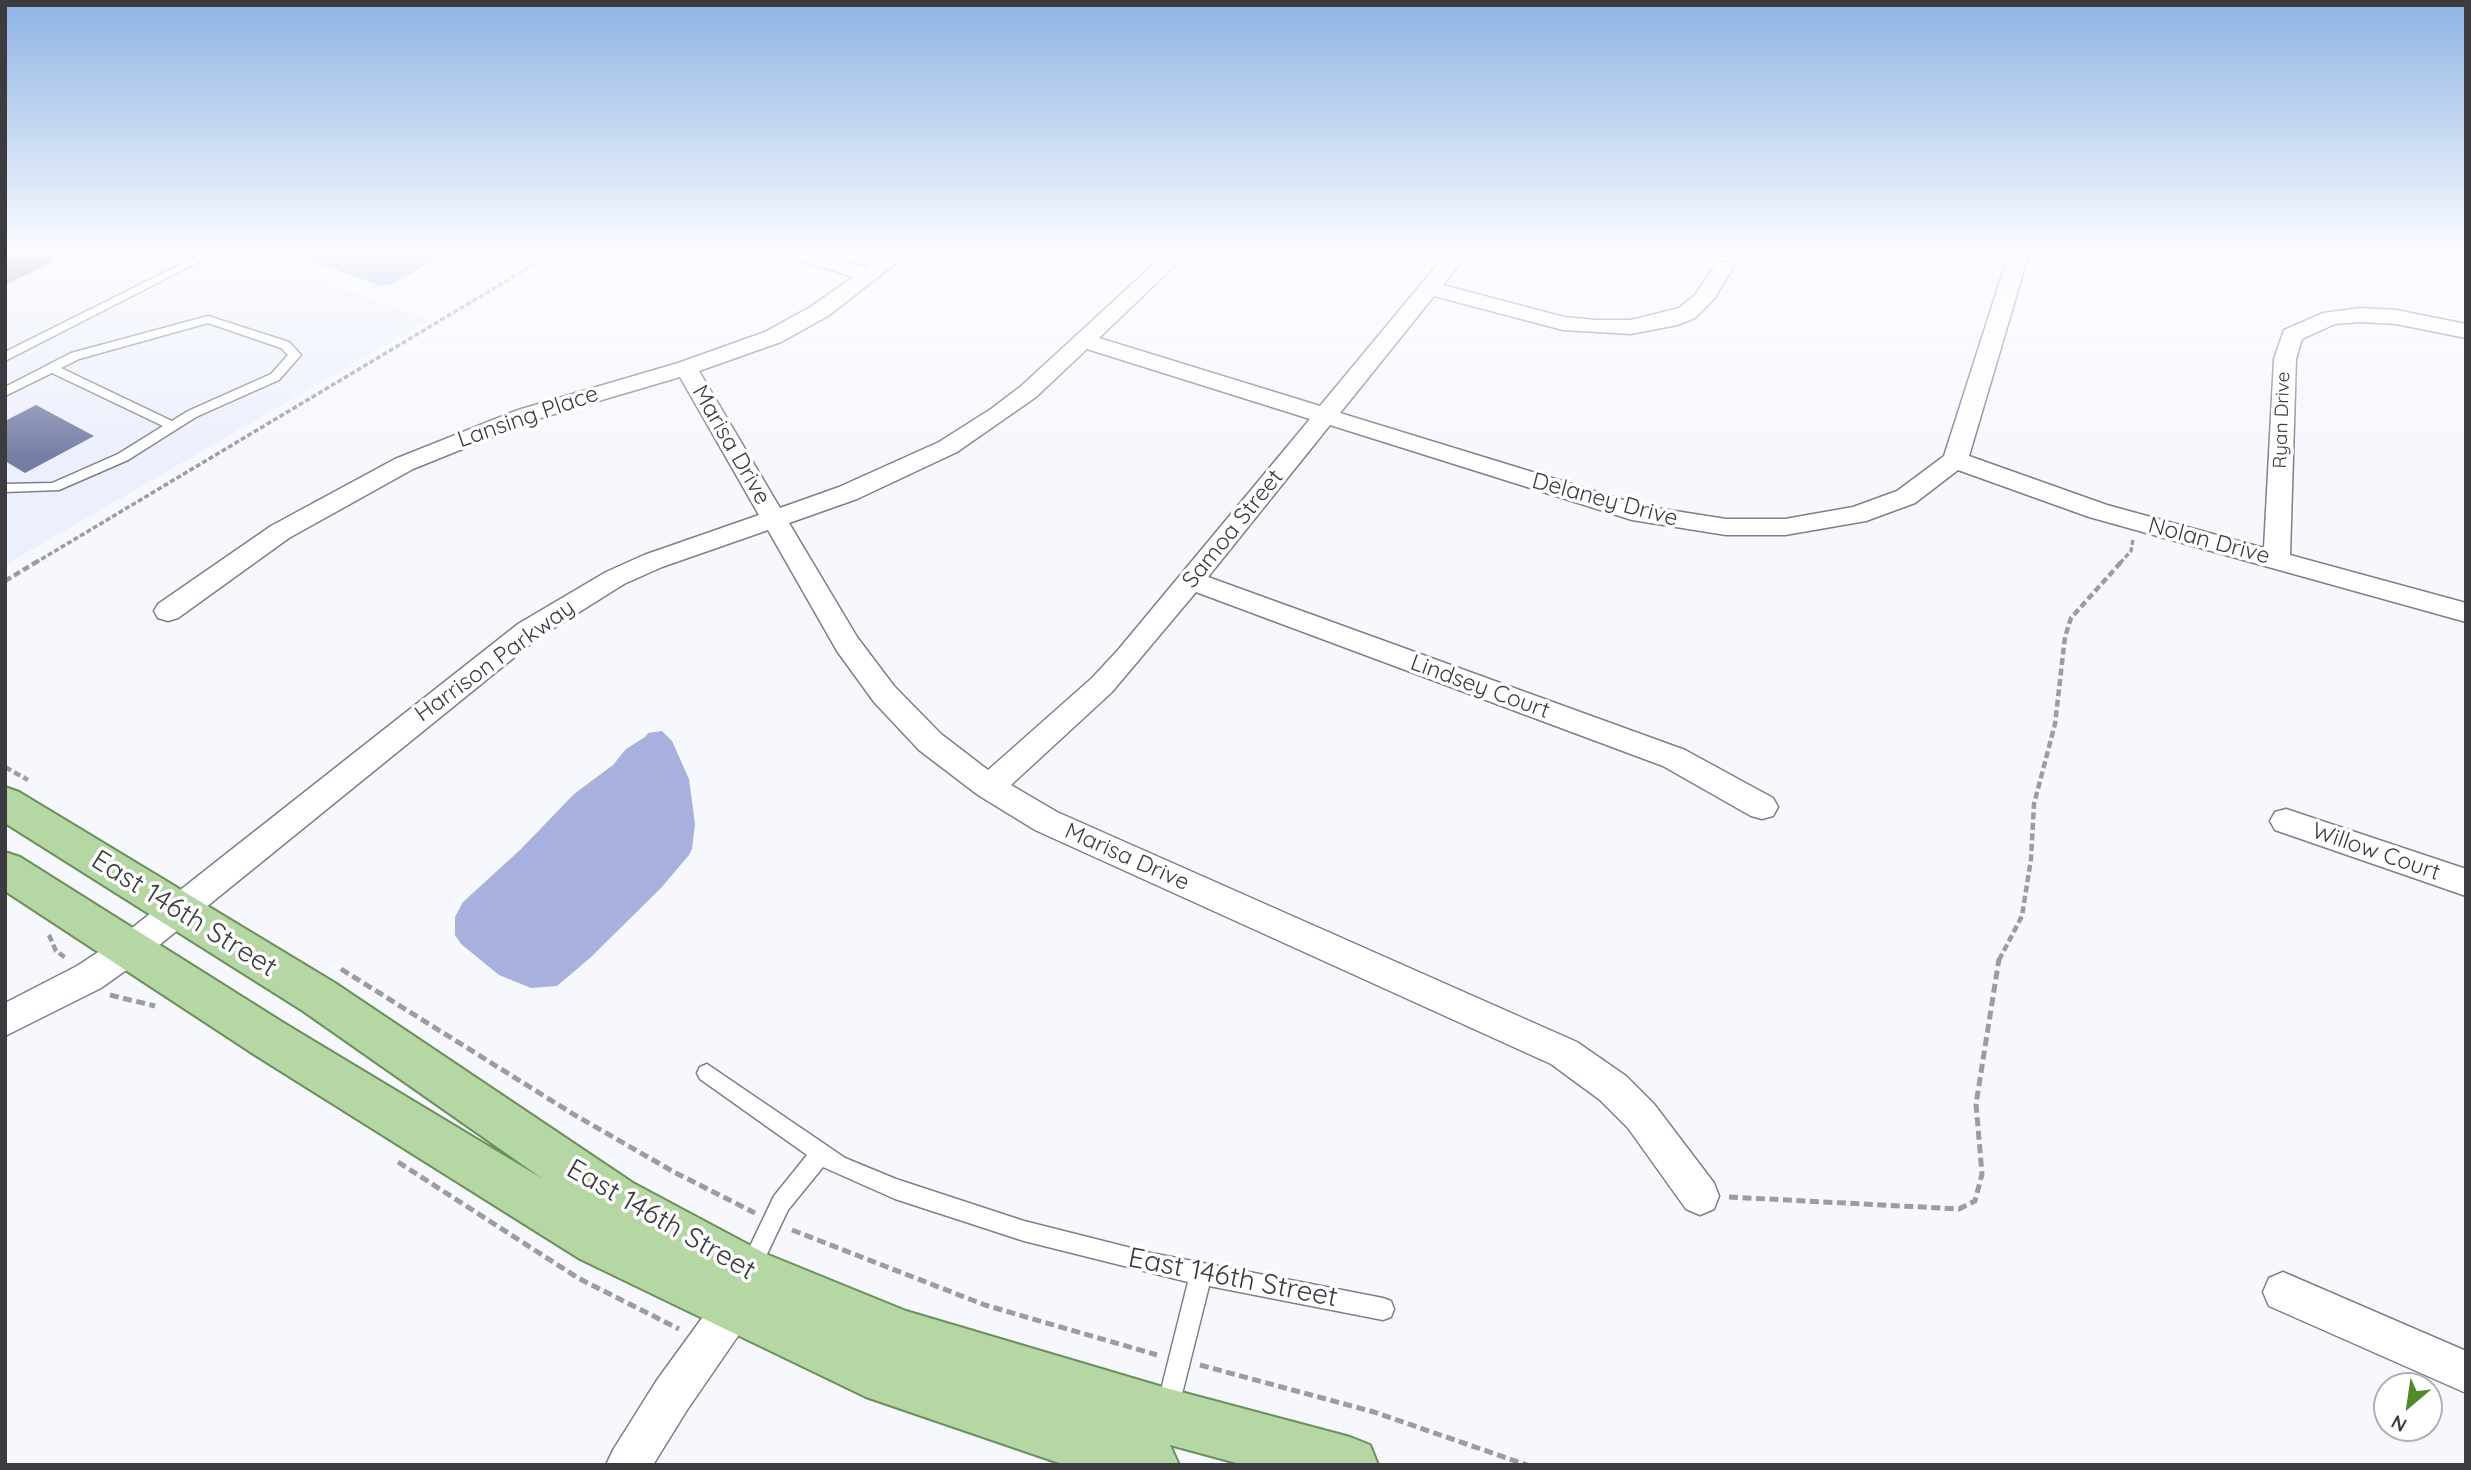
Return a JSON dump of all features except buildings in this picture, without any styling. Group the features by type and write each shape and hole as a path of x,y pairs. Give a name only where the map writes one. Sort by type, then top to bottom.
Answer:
{"main road":[{"name":"East 146th Street","path":"5,803 156,929 271,1040 598,1241 741,1289 1166,1416 1350,1465"},
{"name":"East 146th Street","path":"5,869 156,929"},
{"name":"East 146th Street","path":"741,1289 885,1377 1151,1465"}],"street":[{"name":"Lansing Place","path":"168,611 281,532 347,493 404,464 526,415 740,350 802,322"},
{"name":"Harrison Parkway","path":"5,1020 89,977 156,929 528,631 627,573 848,494 948,447 1015,403 1105,322"},
{"name":"Samoa Street","path":"989,787 1102,685 1192,581 1402,322"},
{"path":"1558,322 1596,327 1631,327 1663,322"},
{"name":"Delaney Drive","path":"1084,341 1616,507 1669,520 1726,527 1785,527 1857,515 1918,491 1955,460 1999,322"},
{"name":"Ryan Drive","path":"2277,560 2285,359 2292,335 2321,322"},
{"name":"Ryan Drive","path":"2419,322 2466,331"},
{"name":"Marisa Drive","path":"686,368 848,645 884,694 930,741 1018,806 1074,834 1563,1053 1613,1088 1641,1116 1700,1196"},
{"name":"Nolan Drive","path":"1955,460 2042,493 2466,613"},
{"name":"Lindsey Court","path":"1192,581 1674,758 1762,807"},
{"name":"Willow Court","path":"2286,821 2466,883"},
{"path":"628,1465 741,1289"},
{"path":"2283,1292 2466,1372"}],"lane":[{"path":"5,357 75,322"},
{"path":"5,392 75,356 199,322"},
{"path":"5,488 54,487 123,457 192,414 275,377 295,355 285,345 216,322"},
{"path":"52,368 173,426"},
{"name":"East 146th Street","path":"706,1073 784,1125 821,1154 857,1174 895,1189 1024,1231 1151,1264 1383,1309"},
{"path":"741,1289 770,1221 790,1188 821,1154"},
{"path":"1166,1416 1201,1274"}],"path":[{"path":"5,582 439,322"},
{"path":"1700,1196 1959,1209 1975,1201 1982,1174 1976,1104 1990,1012 2000,955 2022,916 2031,859 2034,804 2055,724 2066,637 2071,618 2131,551 2136,521"},
{"path":"335,965 597,1128 674,1172 770,1221 985,1305 1072,1332 1374,1412 1527,1465"}],"shaded area":[{"path":"5,322 426,322 5,565"}],"water":[{"path":"662,731 672,741 689,779 695,824 689,855 661,888 590,958 557,986 531,988 499,975 461,944 455,935 455,917 463,902 521,849 574,794 613,765 626,749 648,733"}]}
